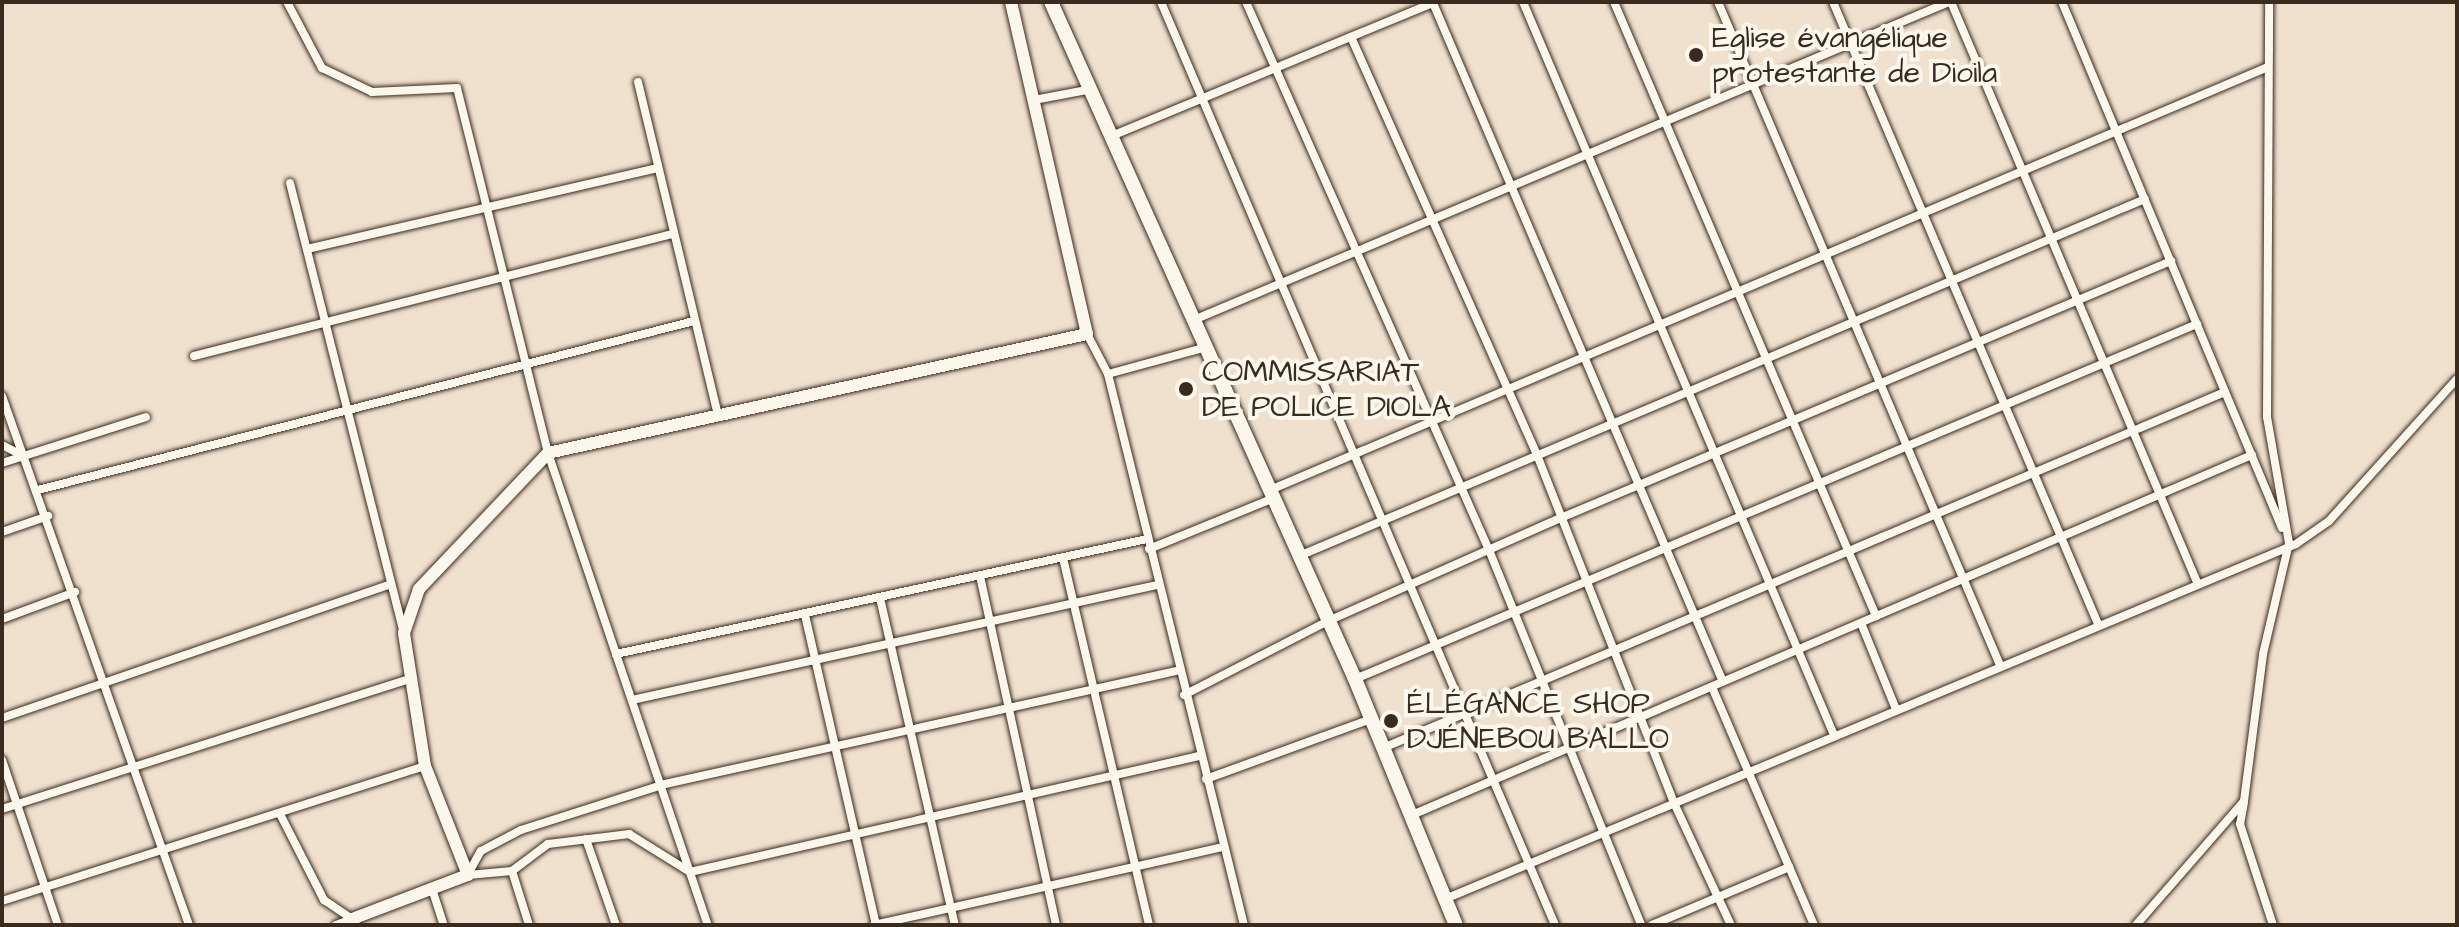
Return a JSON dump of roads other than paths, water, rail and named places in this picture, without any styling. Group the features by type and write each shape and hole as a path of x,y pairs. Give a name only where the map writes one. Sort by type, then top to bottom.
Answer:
{"main road":[{"path":"1051,2 1114,135 1355,679 1456,925"}],"street":[{"path":"287,2 322,68 372,92 457,88 548,453 632,700 665,784 708,925"},
{"path":"1011,2 1087,334 1108,374 1176,671 1244,925"},
{"path":"1161,2 1555,925"},
{"path":"1246,2 1353,253 1489,550 1544,682 1600,834 1641,925"},
{"path":"1114,135 1434,2 1723,682"},
{"path":"1523,2 1834,735"},
{"path":"1614,2 1822,482 1876,616"},
{"path":"1718,2 1910,445 2000,665"},
{"path":"1833,2 1979,345 2008,404 2098,624"},
{"path":"1196,319 1950,2 2107,362 2197,582"},
{"path":"2062,2 2289,543"},
{"path":"2269,2 2267,417 2289,543 2263,654 2240,824 2273,925"},
{"path":"1351,37 1430,221 1537,455 1618,651 1674,803 1731,925"},
{"path":"616,654 1063,558 1148,544 1272,494 1431,421 2268,67"},
{"path":"638,82 717,411"},
{"path":"1034,100 1093,89"},
{"path":"307,249 658,168"},
{"path":"290,183 404,633 406,680 425,766 468,875"},
{"path":"1299,556 2145,199"},
{"path":"194,356 674,234"},
{"path":"1184,695 1328,621 1563,517 1979,345 2171,261"},
{"path":"38,490 694,321"},
{"path":"1355,679 2197,324"},
{"path":"404,633 419,589 548,453 717,411 1087,334"},
{"path":"1108,374 1208,347"},
{"path":"1444,899 2289,543 2329,521 2457,379"},
{"path":"1383,748 2225,392"},
{"path":"2,396 109,683 160,849 189,925"},
{"path":"2,463 146,417"},
{"path":"2,445 24,456"},
{"path":"1412,815 2252,455"},
{"path":"2,532 48,516"},
{"path":"1063,558 1149,925"},
{"path":"980,576 1056,925"},
{"path":"2,718 391,584"},
{"path":"632,700 1157,585"},
{"path":"2,619 75,592"},
{"path":"880,598 955,925"},
{"path":"805,615 875,925 1224,847"},
{"path":"1861,623 1896,709"},
{"path":"468,875 481,851 521,830 665,784 1176,671"},
{"path":"2,809 406,680"},
{"path":"1712,687 1814,925"},
{"path":"1206,779 1371,719"},
{"path":"336,925 353,922 433,892 468,875 512,871 548,844 629,834 690,872 1199,756"},
{"path":"2,760 58,925"},
{"path":"2,901 425,766"},
{"path":"2136,925 2244,801"},
{"path":"280,814 324,900 353,922"},
{"path":"586,839 616,925"},
{"path":"1652,925 1789,867"},
{"path":"512,871 529,925"},
{"path":"433,892 444,925"}],"place":[{"name":"Eglise évangélique protestante de Dioila","path":"1696,55"},
{"name":"COMMISSARIAT DE POLICE DIOLA","path":"1186,389"},
{"name":"ÉLÉGANCE SHOP DJÉNEBOU BALLO","path":"1391,721"}]}
